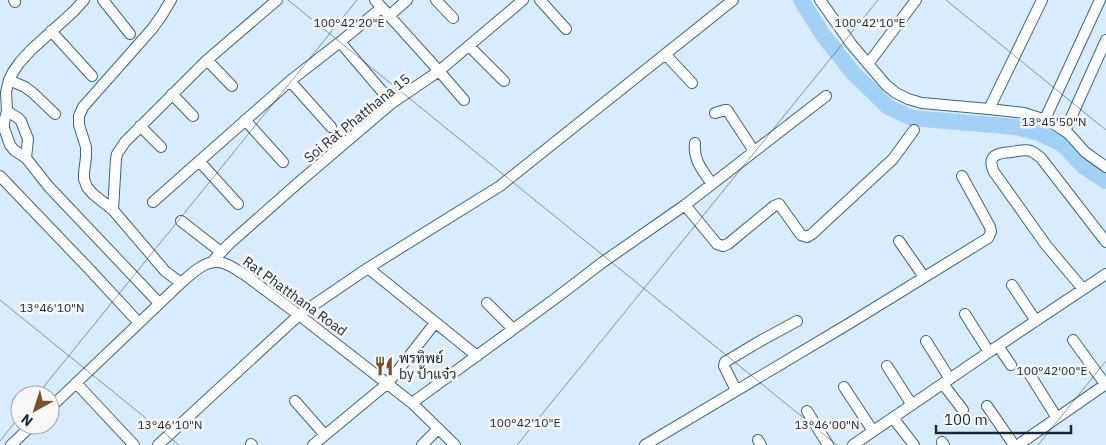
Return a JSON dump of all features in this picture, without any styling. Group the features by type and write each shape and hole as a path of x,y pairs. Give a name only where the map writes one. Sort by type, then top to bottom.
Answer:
{"street":[{"path":"83,0 74,11 20,62 13,72 3,97 7,111 4,128 10,145 14,150 26,158 49,187 159,303"},
{"path":"103,0 130,34"},
{"path":"171,0 152,29 83,108 78,124 86,147 84,179 87,187 113,210 165,271 181,283"},
{"path":"113,210 117,154 125,142 207,60 277,0"},
{"path":"389,16 407,0"},
{"path":"436,0 453,18"},
{"path":"540,0 566,29"},
{"path":"158,445 299,315 368,268 500,186 733,0"},
{"path":"820,0 852,45 886,85 896,93 922,103 1024,113 1045,119 1060,126 1085,152 1106,167"},
{"path":"868,64 916,0"},
{"path":"989,109 1042,0"},
{"path":"1045,119 1100,0"},
{"name":"Soi Rat Phatthana 15","path":"212,262 258,217 392,103 439,71 520,1"},
{"path":"153,202 290,81 340,42 378,4 464,100"},
{"path":"51,31 92,76"},
{"path":"1065,130 1106,40"},
{"path":"340,42 392,103"},
{"path":"469,46 504,81"},
{"path":"665,54 692,83"},
{"path":"207,60 232,86"},
{"path":"9,80 25,87 55,114"},
{"path":"290,81 331,126"},
{"path":"172,94 193,116"},
{"path":"412,403 603,262 685,205 826,96"},
{"path":"715,113 727,110 754,151"},
{"path":"7,111 21,121 28,139 26,158"},
{"path":"245,120 283,162"},
{"path":"140,126 161,147"},
{"path":"685,205 718,244 723,246 779,204 801,235 807,237 893,159 914,130"},
{"path":"696,143 694,151 696,159 712,184"},
{"path":"1083,289 1046,246 994,172 991,166 992,159 997,154 1025,150 1033,152 1041,158 1106,242"},
{"path":"199,161 238,204"},
{"path":"0,176 139,323"},
{"path":"645,445 988,238 991,232 990,227 962,176"},
{"path":"181,221 221,252"},
{"path":"898,241 924,277"},
{"path":"60,398 181,283 197,270 212,262"},
{"name":"Rat Phatthana Road","path":"212,262 224,263 245,275 299,315 388,383 412,403 455,445"},
{"path":"368,268 477,356"},
{"path":"853,445 1106,274"},
{"path":"1012,285 1036,321"},
{"path":"487,303 513,329"},
{"path":"965,314 993,349 1011,365"},
{"path":"736,390 724,366 726,362 797,321"},
{"path":"314,445 388,383 435,323"},
{"path":"1018,445 1106,384 1073,340"},
{"path":"926,341 963,410"},
{"path":"887,366 912,405"},
{"path":"1030,375 1058,418"},
{"path":"76,383 134,445"},
{"path":"844,387 873,431"},
{"path":"295,401 325,436"},
{"path":"987,406 1014,445"},
{"path":"807,410 828,445"},
{"path":"893,418 914,445"},
{"path":"422,445 438,429"},
{"path":"11,445 22,435"}],"waterway":[{"path":"801,0 823,35 853,73 888,107 912,118 1016,127 1039,133 1062,144 1083,166 1106,181"}],"place":[{"name":"พรทิพย์ by ป้าแจ๋ว","path":"384,366"}]}
